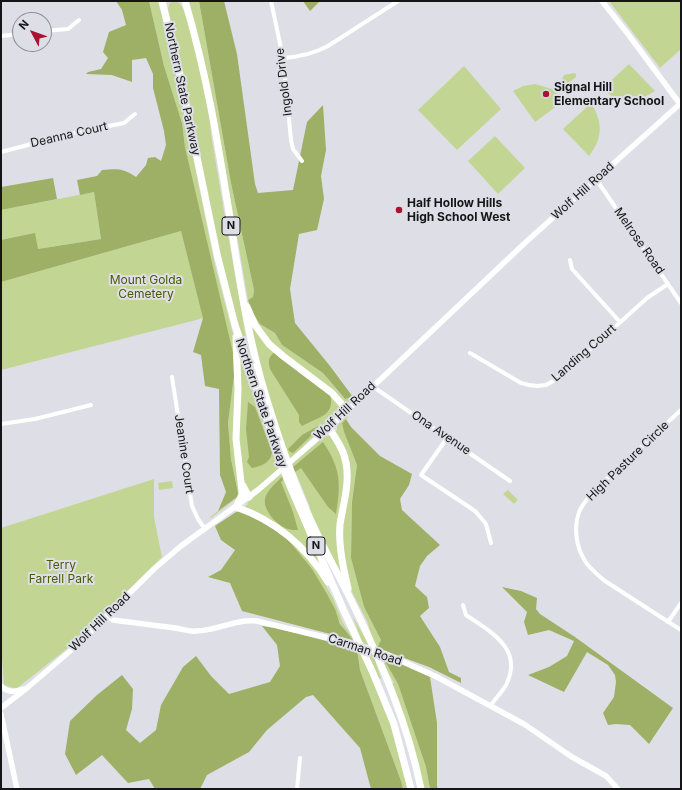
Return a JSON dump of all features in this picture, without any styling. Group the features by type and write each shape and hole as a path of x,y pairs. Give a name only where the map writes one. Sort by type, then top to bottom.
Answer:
{"highway":[{"name":"Northern State Parkway","path":"164,1 217,254 235,325 290,478 344,611 373,673 394,724 411,789"},
{"name":"Northern State Parkway","path":"185,1 197,41 208,91 253,352 281,453"},
{"path":"242,295 255,325 269,344 332,393 347,410"},
{"path":"235,325 238,389 236,439 242,495 236,507 268,521 294,539 314,560 344,611"},
{"path":"328,428 340,446 346,463 347,483 340,526 341,554 353,604"},
{"name":"Northern State Parkway","path":"290,478 353,604 383,670 402,721 417,769 421,789"},
{"path":"241,482 249,497"}],"street":[{"name":"Ingold Drive","path":"271,1 283,58 291,140 293,148 302,161"},
{"path":"283,58 305,56 317,52 398,1"},
{"path":"602,1 681,104"},
{"path":"52,31 68,29 79,20"},
{"path":"1,36 12,35"},
{"name":"Wolf Hill Road","path":"1,708 76,646 154,569 249,497 328,428 522,246 681,104"},
{"name":"Deanna Court","path":"1,152 49,138 124,123 134,114"},
{"name":"Melrose Road","path":"596,179 681,303"},
{"path":"570,260 572,269 620,322"},
{"name":"Landing Court","path":"470,353 521,383 529,385 546,385 563,374 647,298 668,284"},
{"name":"Jeanine Court","path":"172,377 192,506 205,529"},
{"name":"Ona Avenue","path":"372,386 510,481"},
{"path":"1,424 36,419 91,405"},
{"name":"High Pasture Circle","path":"681,410 587,499 580,511 576,525 580,551 594,573 681,630"},
{"path":"447,438 421,475 475,511 486,524 491,543"},
{"path":"668,622 681,603"},
{"path":"463,605 466,615 497,636 508,651 510,663 506,685 491,705"},
{"name":"Carman Road","path":"107,615 113,620 176,628 194,632 207,631 234,622 247,620 257,621 349,643 386,654 435,676 524,724 572,757 606,776 618,789"},
{"path":"1,686 9,692 27,688"},
{"path":"1,714 17,789"},
{"path":"1,728 5,733"},
{"path":"297,789 300,758"}],"green space":[{"path":"116,1 149,1 164,66 182,123 185,147 233,353 234,376 228,423 231,459 238,493 237,497 218,511 226,492 220,475 219,389 205,386 201,355 193,352 203,318 181,231 1,282 1,240 35,233 38,249 101,239 94,192 80,195 77,180 97,176 102,170 112,169 127,172 136,177 146,165 148,158 155,157 161,161 166,145 164,131 153,88 153,74 146,58 132,60 132,82 112,75 86,74 88,72 101,69 108,58 103,52 109,32 126,25 122,10"},
{"path":"149,1 158,1 173,59 215,265 233,334 236,361 241,488 238,497 211,518 210,517 237,497 238,493 231,459 228,423 234,376 185,147 182,123 164,66"},
{"path":"173,1 180,4 191,27 205,83 212,140 248,349 263,398 251,368 233,307 213,222 168,9 169,4"},
{"path":"189,1 199,1 231,183 254,290 253,297 248,300 215,109"},
{"path":"199,1 224,1 237,54 255,184 258,193 293,190 307,122 323,105 326,150 321,176 324,199 317,230 299,234 290,289 295,323 353,397 345,399 323,373 282,345 275,333 260,324 252,312 248,300 253,297 254,290 231,183"},
{"path":"303,1 320,1 310,11"},
{"path":"609,1 681,1 681,49 660,68"},
{"path":"629,64 655,91 635,100 628,100 615,97 602,89"},
{"path":"464,66 501,109 457,150 418,110"},
{"path":"576,74 576,77 569,82 563,82 562,79 564,75"},
{"path":"535,84 552,89 565,100 535,122 513,91 523,86"},
{"path":"591,103 598,117 600,130 597,143 589,156 563,129"},
{"path":"495,136 525,168 498,194 468,161"},
{"path":"53,178 57,199 1,210 1,187"},
{"path":"94,192 101,239 38,249 1,240 1,210"},
{"name":"Mount Golda Cemetery","path":"181,231 204,318 1,370 1,282"},
{"path":"252,312 260,324 275,333 282,345 323,373 344,399 353,397 354,399 345,405 273,345 260,329"},
{"path":"250,317 257,330 330,394 341,408 339,412 290,459 265,388 256,356"},
{"path":"275,352 330,394 330,407 324,415 302,426 299,422 299,415 270,369 269,359"},
{"path":"240,353 265,426 264,428 280,470 250,492 246,490 237,443"},
{"path":"248,402 255,407 272,452 268,461 262,465 252,468 247,462 249,457 246,429"},
{"path":"347,416 348,417 342,423 357,465 352,502 351,558 364,607 381,640 377,648 375,647 367,621 353,594 348,579 343,547 343,529 350,476 350,464 346,450 335,431 337,430 336,426"},
{"path":"346,419 351,427 380,456 412,474 409,485 400,499 402,510 440,545 427,556 420,566 415,586 427,597 429,608 420,616 440,647 449,672 461,678 461,683 429,667 377,648 381,640 364,607 351,558 352,502 357,465 344,432 342,423"},
{"path":"320,425 317,430 293,453 290,452 288,449 302,435"},
{"path":"326,435 331,435 342,457 345,470 342,576 309,509 310,507 292,464"},
{"path":"323,442 333,460 338,476 339,493 336,514 328,507 301,468 295,472 293,467"},
{"path":"281,474 319,561 317,562 245,506"},
{"path":"282,477 283,480 281,482 293,512 298,530 288,529 280,525 266,508 265,499 267,493"},
{"name":"Terry Farrell Park","path":"154,479 154,517 162,557 73,644 16,689 4,685 1,645 1,528"},
{"path":"172,481 173,488 159,490 158,483"},
{"path":"508,490 518,500 514,504 503,494"},
{"path":"241,511 282,532 312,569 335,609 340,624 353,640 242,611 230,583 208,577 221,570 235,550 221,540 215,526 236,512"},
{"path":"282,532 312,561 333,598 343,623 354,640 341,625 329,599 316,577"},
{"path":"502,587 521,591 537,598 536,609 540,614 575,637 673,708 649,744 630,725 608,725 603,713 614,697 616,682 615,675 608,665 587,652 564,692 528,675 549,667 567,656 574,641 549,630 528,635 524,622 527,612"},
{"path":"353,617 369,645 362,643"},
{"path":"262,626 276,628 357,649 360,670 403,789 371,789 360,748 313,695 306,697 267,730 249,752 207,775 200,789 155,789 149,779 128,783 102,755 76,775 65,754 70,721 97,695 122,675 133,689 132,709 126,730 140,743 156,730 161,705 183,667 196,656 211,676 229,694 270,682 280,666 277,645"},
{"path":"357,649 360,650 390,724 408,789 403,789 360,670"},
{"path":"366,652 373,654 381,678 379,679"},
{"path":"379,656 387,658 386,663 398,684 426,767 430,789 423,789 391,684 394,683"},
{"path":"387,658 430,677 437,723 438,789 430,789 426,767 398,684 386,663"}],"place":[{"name":"Signal Hill Elementary School","path":"546,94"},
{"name":"Half Hollow Hills High School West","path":"399,210"}]}
